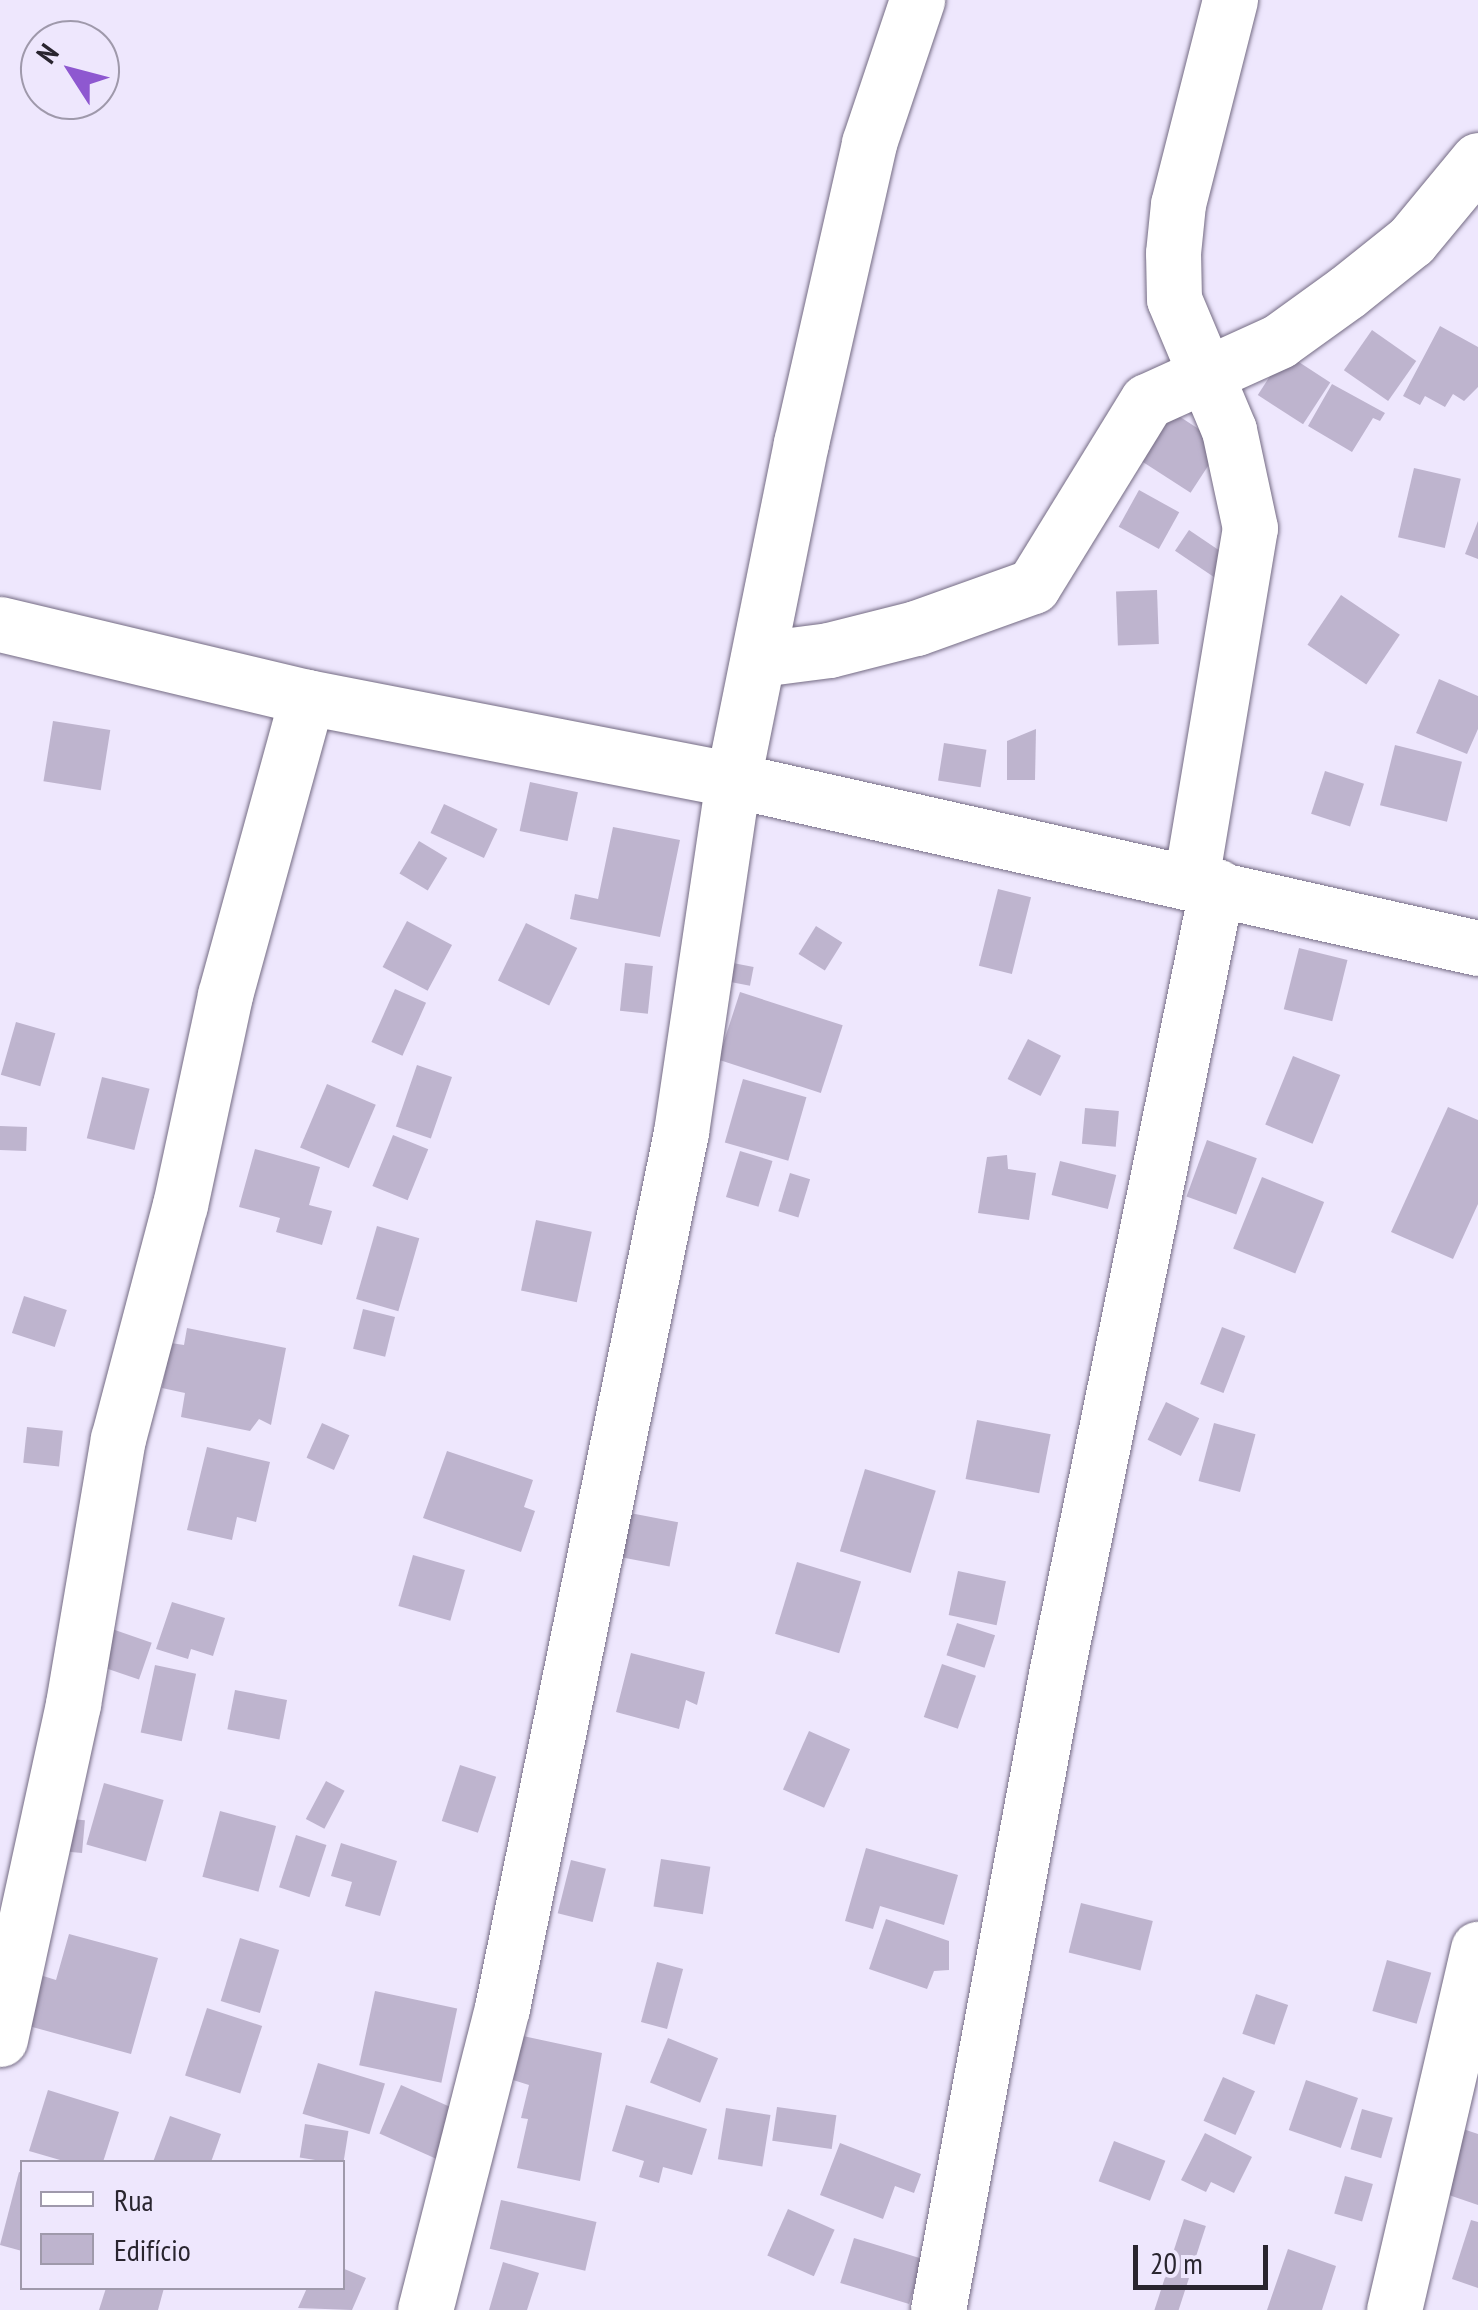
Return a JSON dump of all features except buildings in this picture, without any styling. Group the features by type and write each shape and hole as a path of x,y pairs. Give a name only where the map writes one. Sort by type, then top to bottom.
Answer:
{"street":[{"path":"425,2310 502,2008 682,1132 733,780 846,237 916,0"},
{"path":"938,2310 1204,883 1250,528 1229,430 1174,299 1172,253 1178,204 1230,0"},
{"path":"760,658 829,650 916,628 1034,586 1147,401 1201,371 1279,341 1347,292 1411,242 1478,160"},
{"path":"0,624 307,697 733,780 1204,883 1478,948"},
{"path":"0,2038 73,1704 118,1439 180,1205 224,995 307,697"},
{"path":"1394,2310 1478,1949"}]}
